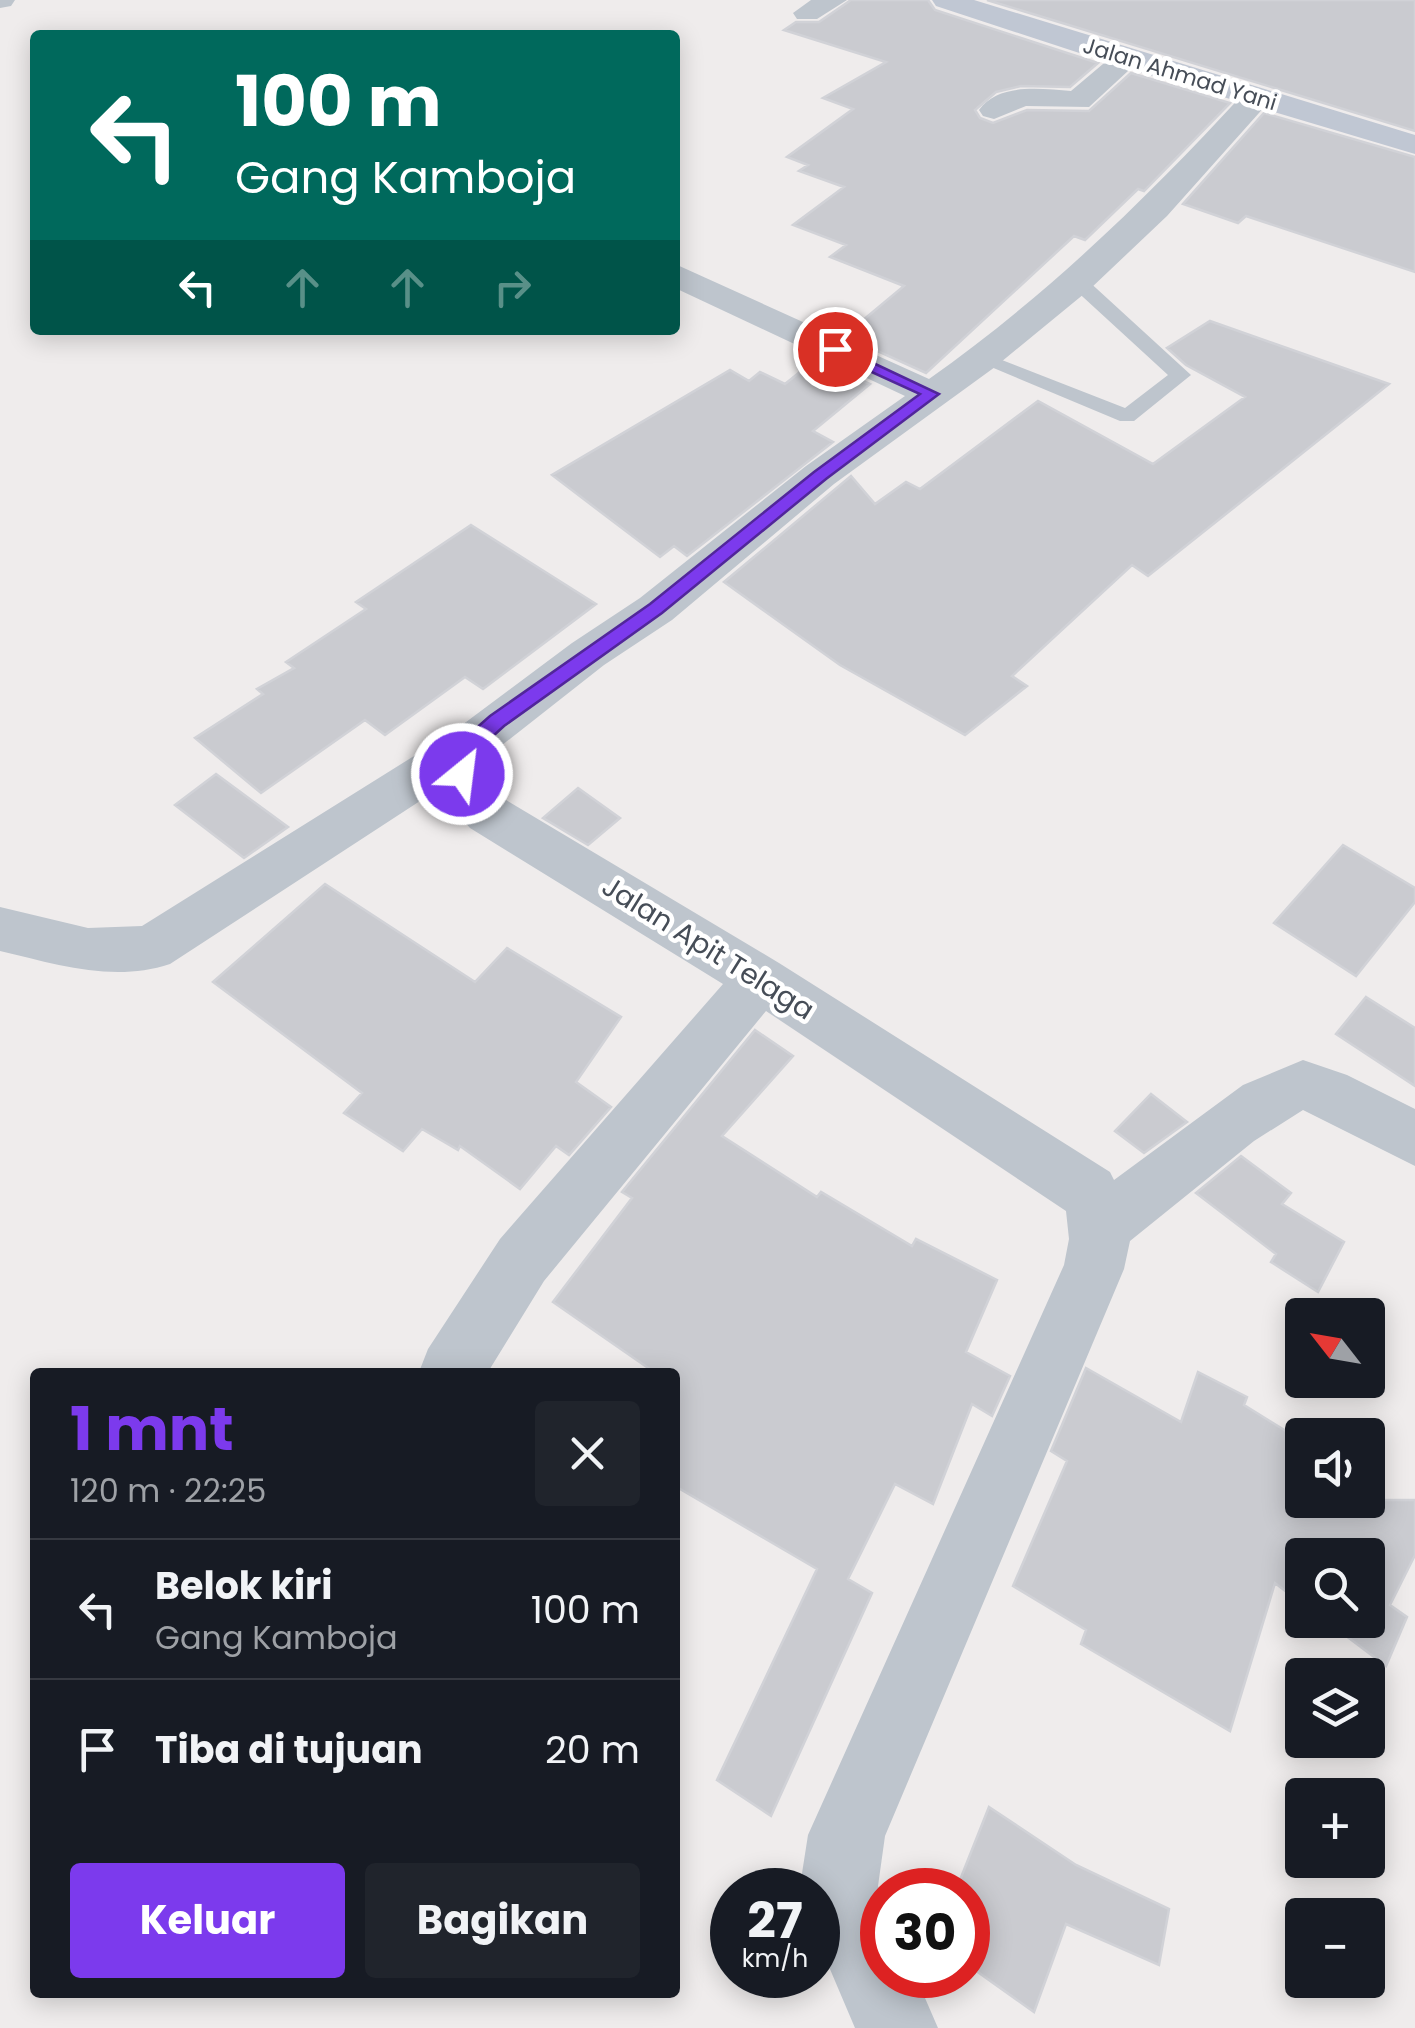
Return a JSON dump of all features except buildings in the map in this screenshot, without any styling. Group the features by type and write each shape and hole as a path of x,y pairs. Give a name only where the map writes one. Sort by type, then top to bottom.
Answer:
{"main road":[{"name":"Jalan Ahmad Yani","path":"946,0 1126,59 1415,145"}],"street":[{"path":"994,110 1026,95 1078,101 1126,59"},
{"path":"0,929 88,950 151,948 471,744 588,654 656,609 717,557 982,359 1078,282 1155,209 1256,98"},
{"path":"680,278 931,394"},
{"name":"Jalan Apit Telaga","path":"471,744 462,774 472,798 488,814 760,979 1089,1192 1101,1227"},
{"path":"454,1368 522,1260 760,979"},
{"path":"897,2028 839,1886 847,1835 1093,1269 1100,1252 1101,1227 1262,1102 1297,1086 1316,1089 1415,1140"}],"lane":[{"path":"982,359 1127,416 1181,375 1078,282"}],"route":[{"path":"462,774 471,744 497,721 656,609 820,475 931,394 835,349"}]}
